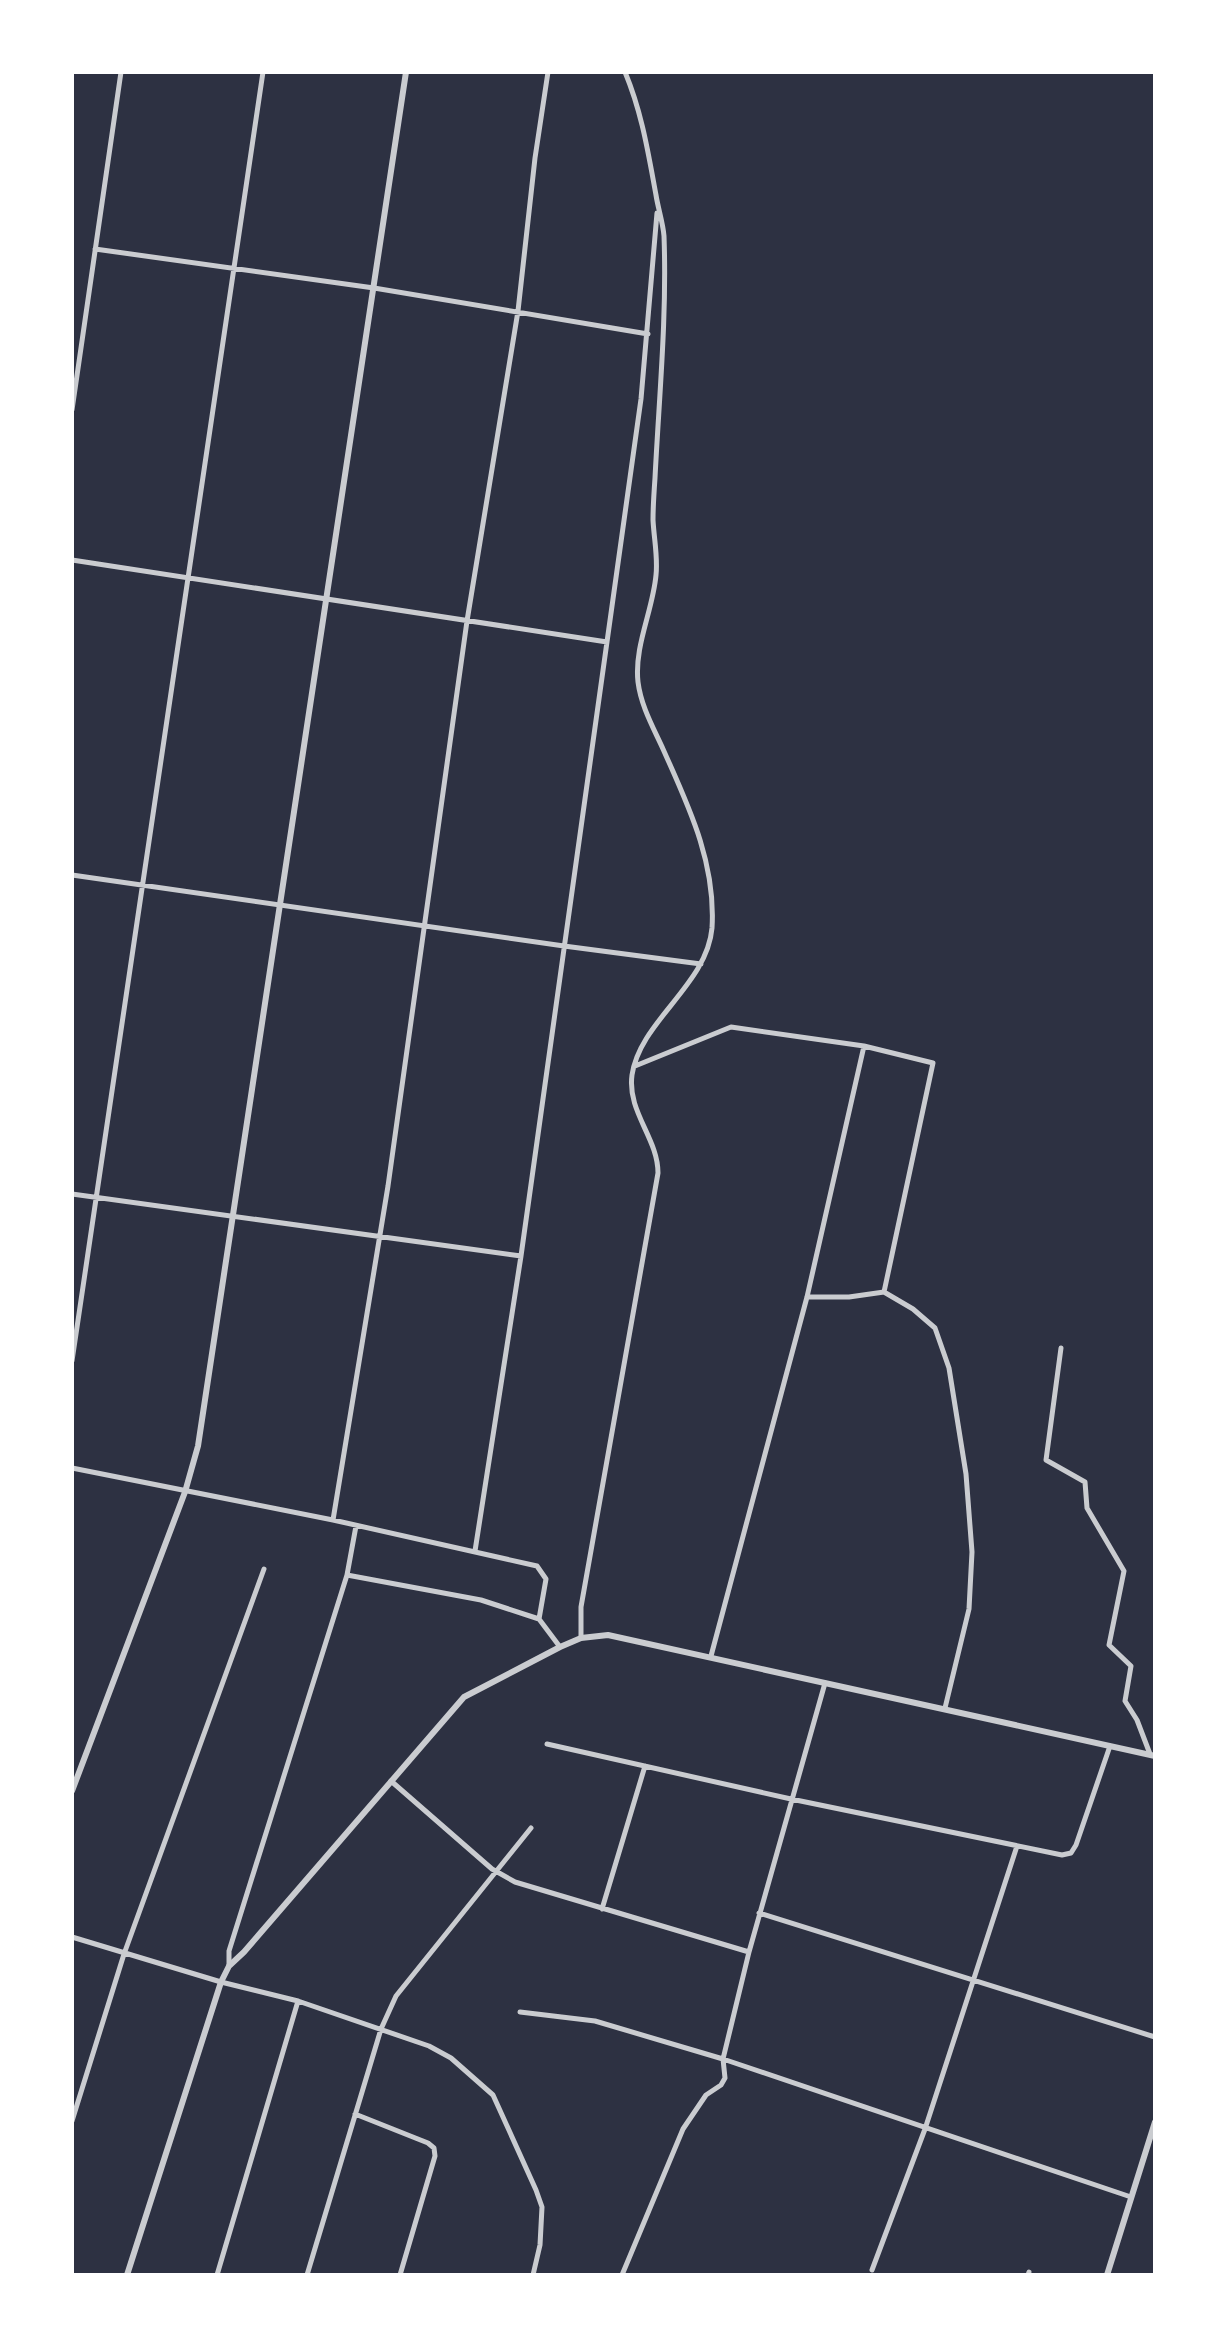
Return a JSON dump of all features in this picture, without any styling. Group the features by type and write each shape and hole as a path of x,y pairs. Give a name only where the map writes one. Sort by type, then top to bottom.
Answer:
{"street":[{"path":"72,410 121,72"},
{"path":"72,1361 263,72"},
{"path":"72,1791 185,1492 198,1446 406,72"},
{"path":"333,1520 380,1236 467,621 518,311 548,72"},
{"path":"581,1638 581,1607 658,1173 656,1158 631,1092 634,1067 644,1044 701,964 712,929 712,888 704,851 691,811 642,703 637,679 640,647 656,578 653,517 663,328 664,233 640,109 625,72"},
{"path":"475,1551 521,1256 607,642 648,334 658,207"},
{"path":"95,249 374,288 648,334"},
{"path":"72,560 607,642"},
{"path":"72,875 701,964"},
{"path":"634,1067 731,1027 864,1046 933,1063 884,1292"},
{"path":"711,1656 807,1297 864,1046"},
{"path":"72,1194 521,1256"},
{"path":"807,1297 849,1297 884,1292 913,1309 935,1328 949,1368 966,1474 972,1552 969,1609 945,1708"},
{"path":"1061,1348 1046,1460 1085,1482 1087,1508 1124,1571 1109,1645 1131,1666 1125,1701 1152,1755"},
{"path":"72,1468 333,1520 537,1566 546,1579 539,1619"},
{"path":"229,1966 229,1951 347,1575 356,1525"},
{"path":"72,2121 124,1954 264,1569"},
{"path":"347,1575 481,1600 539,1619 560,1647"},
{"path":"127,2275 221,1982 229,1966 255,1940 464,1697 560,1647 581,1638 608,1635 1152,1755"},
{"path":"622,2275 683,2129 706,2095 721,2085 725,2078 723,2059 749,1952 825,1683"},
{"path":"547,1744 1062,1855 1071,1853 1076,1845 1110,1746"},
{"path":"602,1909 645,1766"},
{"path":"391,1781 495,1871 515,1882 749,1952"},
{"path":"307,2275 381,2029 396,1996 531,1828"},
{"path":"872,2270 925,2129 1017,1846"},
{"path":"759,1913 1155,2037"},
{"path":"72,1937 221,1982 298,2001 429,2046 451,2058 493,2095 536,2190 542,2207 540,2245 533,2275"},
{"path":"217,2275 298,2001"},
{"path":"520,2012 595,2021 723,2059 1131,2197"},
{"path":"355,2114 434,2148 435,2156 400,2275"},
{"path":"1107,2275 1155,2122"}]}
